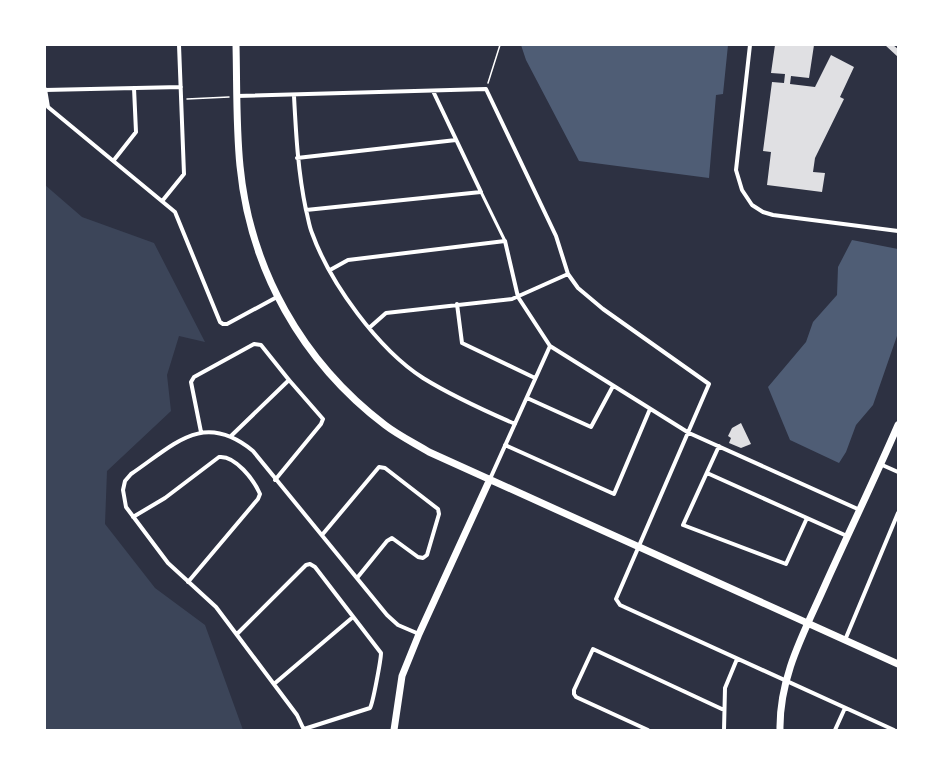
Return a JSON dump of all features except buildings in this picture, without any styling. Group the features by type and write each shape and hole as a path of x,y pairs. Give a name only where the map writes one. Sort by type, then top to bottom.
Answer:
{"street":[{"path":"163,200 184,174 179,45"},
{"path":"236,45 240,166 248,218 255,245 276,297 312,352 338,383 385,425 429,452 898,664"},
{"path":"750,45 736,170 742,190 752,205 773,215 898,231"},
{"path":"181,87 45,90 48,107 163,200 175,212 220,322 227,324 276,297"},
{"path":"114,160 136,132 134,88"},
{"path":"237,96 294,96 486,89 556,236 568,274 589,299 709,384 616,600 620,605 894,730"},
{"path":"306,210 481,192 433,91"},
{"path":"294,96 297,158 306,210 312,233 330,270 369,328 401,361 423,378 470,404 515,424"},
{"path":"297,158 456,140"},
{"path":"330,270 348,260 505,241 518,297 550,346 689,433 860,510"},
{"path":"369,328 386,313 518,297 568,274"},
{"path":"457,304 462,343 536,378"},
{"path":"201,432 191,382 194,377 258,343 323,419 321,424 275,480"},
{"path":"394,730 402,676 419,634 550,346"},
{"path":"231,436 289,380"},
{"path":"527,398 591,427 613,386"},
{"path":"505,445 614,494 650,409"},
{"path":"780,730 780,709 785,680 808,623 880,464 896,433 898,425"},
{"path":"237,634 306,565 310,564 315,567 380,653 381,660 374,682 372,703 370,708 304,729 297,715 216,607 168,563 126,507 123,497 125,481 131,474 185,437 201,432 216,432 231,436 253,451 275,480 387,615 398,624 419,634"},
{"path":"719,446 683,525 786,564 807,518"},
{"path":"133,517 164,498 219,458 226,457 236,462 260,494 258,499 188,582"},
{"path":"880,464 898,472"},
{"path":"322,535 379,467 385,468 438,509 439,514 427,555 424,558 418,557 392,538 387,541 357,578"},
{"path":"707,473 847,536"},
{"path":"845,640 898,514"},
{"path":"274,684 353,617"},
{"path":"648,730 638,728 576,697 574,690 593,649 724,710"},
{"path":"724,730 725,688 737,659"},
{"path":"835,730 845,708"}],"lane":[{"path":"481,192 505,241"}],"path":[{"path":"486,89 500,45"},
{"path":"181,100 237,96"}],"shaded area":[{"path":"521,45 728,45 723,94 716,95 709,178 579,161 526,60"},
{"path":"45,185 82,217 154,243 205,342 179,336 167,375 171,411 107,471 105,524 155,588 205,625 243,730 45,730"},
{"path":"852,240 898,249 898,333 873,405 856,425 846,452 839,463 790,440 768,387 806,342 813,322 837,295 838,267"}]}
